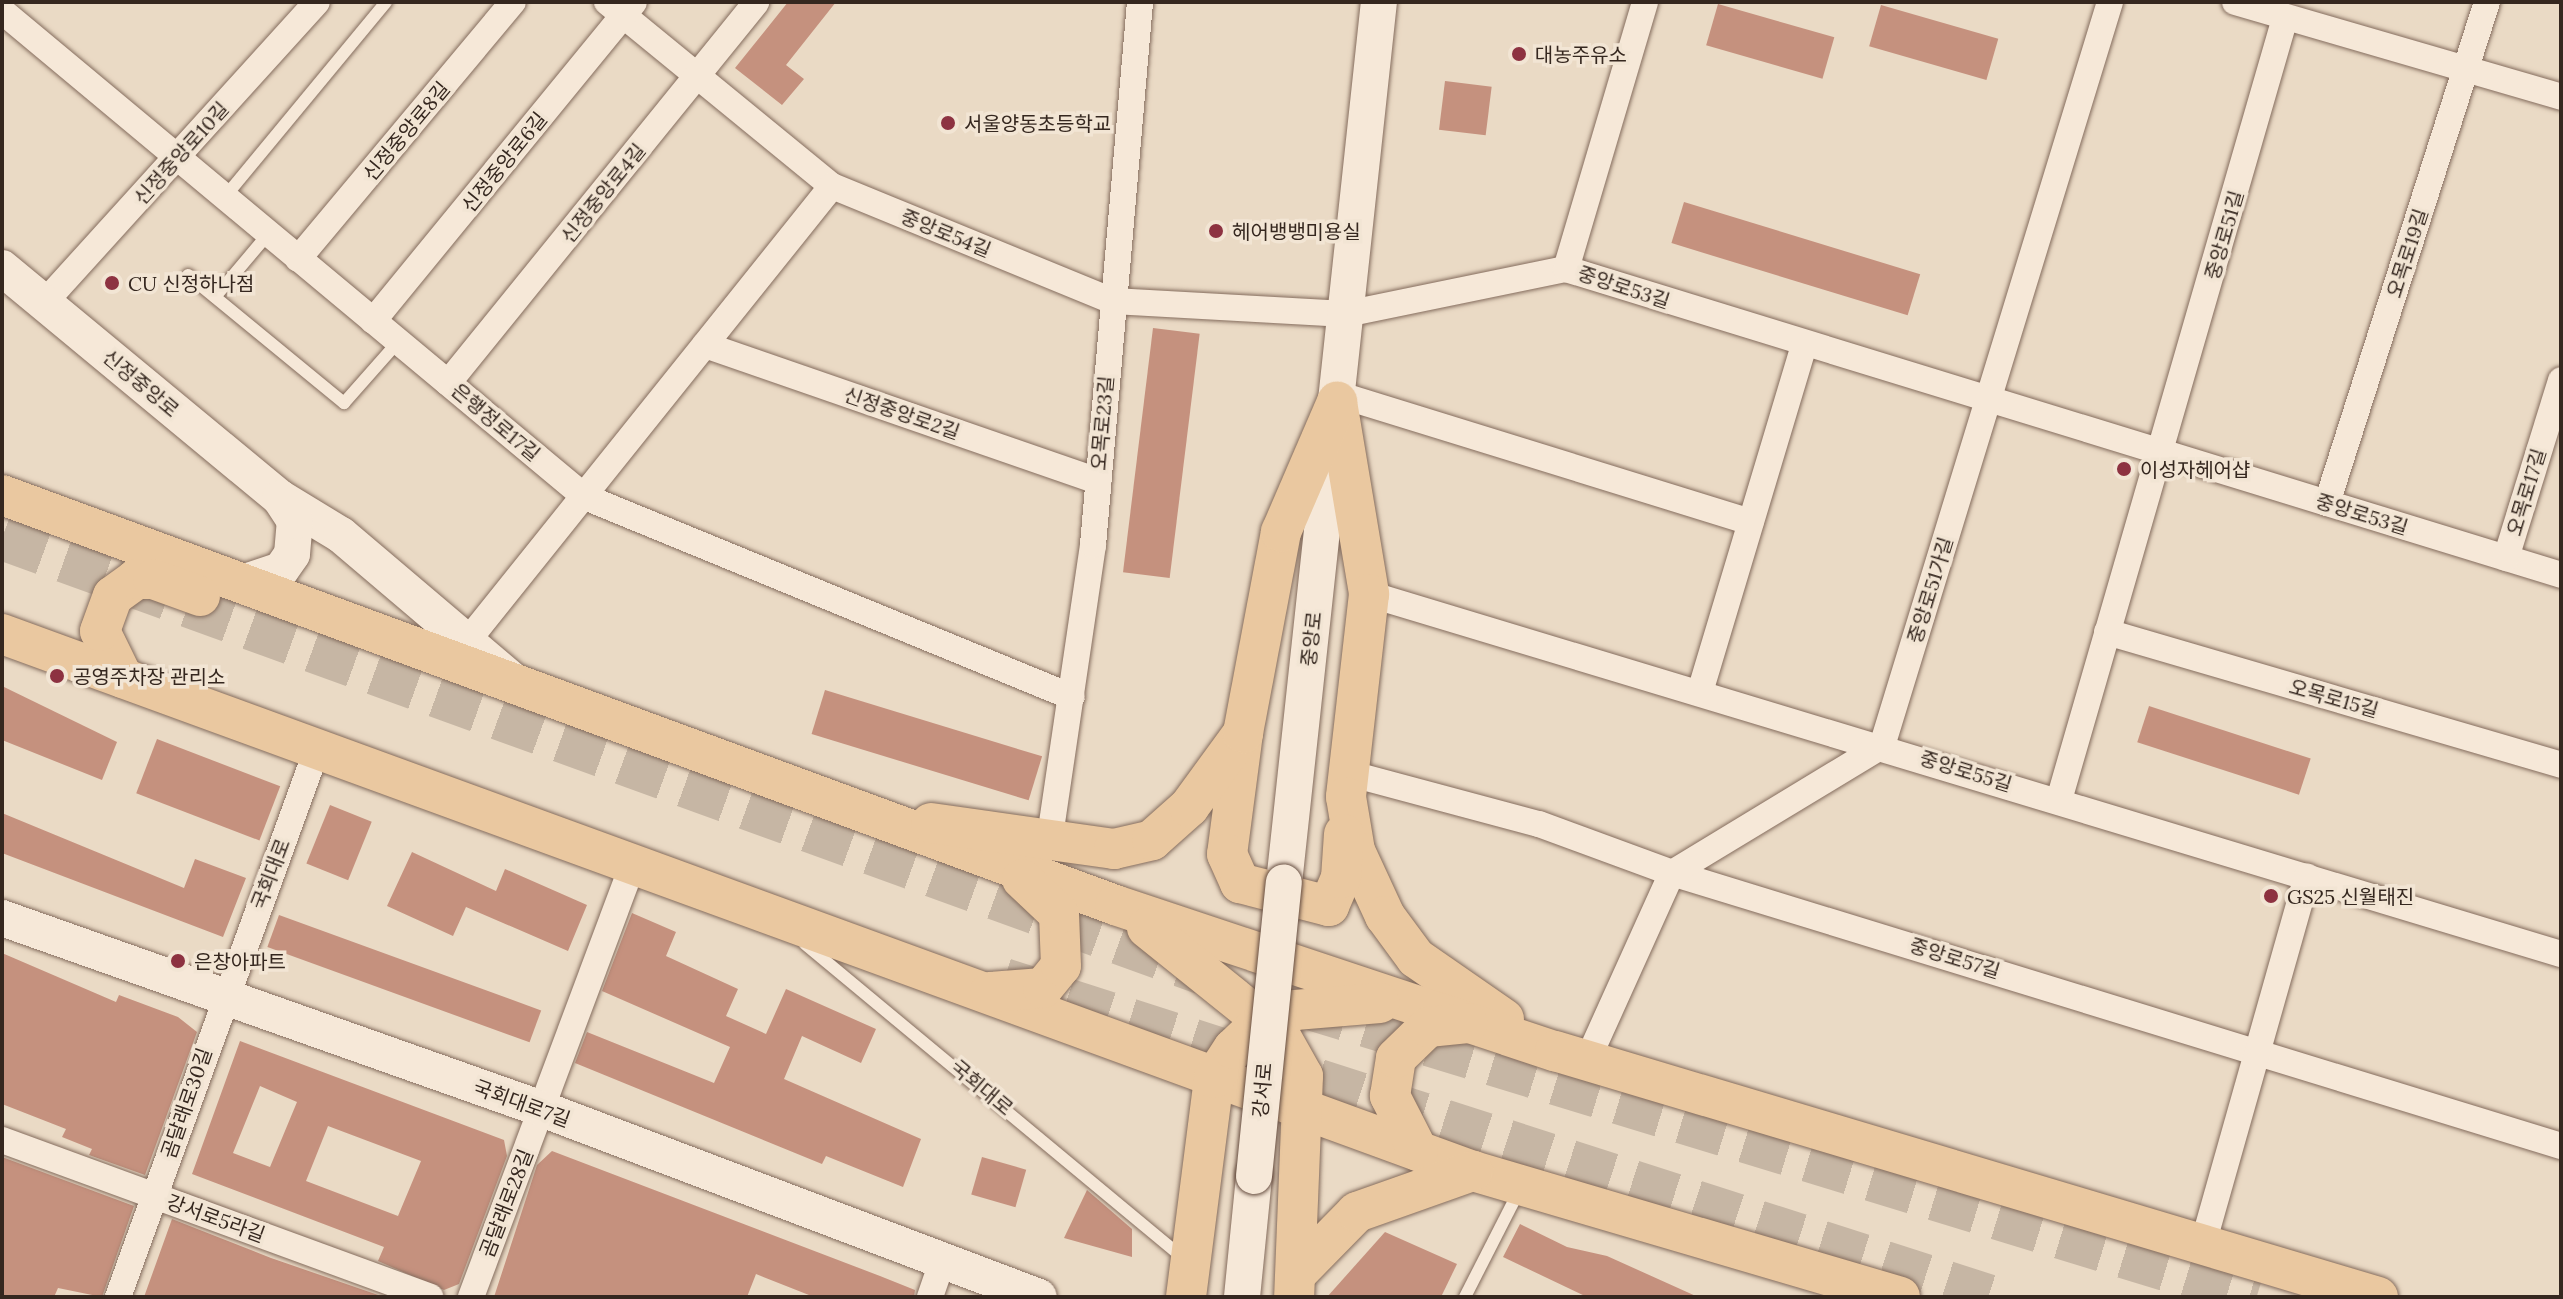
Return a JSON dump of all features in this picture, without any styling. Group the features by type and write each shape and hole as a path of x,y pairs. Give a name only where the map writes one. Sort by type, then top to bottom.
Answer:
{"main road":[{"path":"1337,398 1369,594 1347,785 1341,878 1329,906 1240,883 1227,854 1243,733 1281,532 1337,398"},
{"path":"2,495 526,693 1115,905 1571,1056 2378,1297"},
{"path":"123,678 100,631 113,596 136,579 278,624 330,619"},
{"path":"2,634 1136,1050 1212,1091 1304,1108 1473,1171 1900,1297"},
{"path":"857,813 1049,843 1114,849 1152,840 1189,807 1243,733"},
{"path":"1347,785 1355,851 1385,916 1416,958 1571,1056"},
{"path":"970,991 1024,994 1043,988 1061,966 1059,914 1007,867"},
{"path":"1115,905 1267,1023 1303,1076 1296,1284"},
{"path":"1187,1280 1200,1163 1212,1091 1233,1049 1267,1023 1326,1005 1404,1002"},
{"path":"1418,1151 1390,1096 1396,1058 1428,1027 1468,1023"},
{"path":"1200,1163 1249,1137 1269,1146 1301,1187"},
{"path":"1296,1284 1357,1212 1473,1171"}],"street":[{"name":"신정중앙로10길","path":"44,303 317,2"},
{"name":"신정중앙로8길","path":"298,259 513,2"},
{"name":"신정중앙로4길","path":"448,383 756,2"},
{"name":"오목로23길","path":"1049,843 1072,697 1098,481 1140,2"},
{"name":"중앙로","path":"1284,883 1379,2"},
{"path":"1566,269 1645,2"},
{"name":"중앙로51가길","path":"1882,746 2110,2"},
{"path":"2235,2 2561,97"},
{"name":"오목로19길","path":"2327,503 2487,2"},
{"name":"중앙로54길","path":"622,6 832,186 1113,301 1346,314"},
{"name":"신정중앙로6길","path":"373,321 622,6"},
{"name":"은행정로17길","path":"9,10 176,158 585,497 1072,697"},
{"name":"중앙로51길","path":"2163,453 2285,18"},
{"path":"469,639 832,186"},
{"name":"신정중앙로","path":"2,268 280,498 341,535 469,639 526,693"},
{"name":"중앙로53길","path":"1346,314 1566,269 1987,404 2163,453 2561,575"},
{"name":"신정중앙로2길","path":"705,345 1098,481"},
{"path":"1700,692 1804,345"},
{"name":"오목로17길","path":"2506,558 2561,380"},
{"path":"1337,398 1751,522"},
{"path":"2059,800 2163,453"},
{"name":"신정중앙로","path":"239,584 281,570 292,554 295,521 280,498"},
{"name":"중앙로55길","path":"1369,594 1882,746 2561,954"},
{"name":"오목로15길","path":"2107,632 2561,765"},
{"path":"1571,1056 1672,873 1882,746"},
{"name":"국회대로","path":"223,999 317,749"},
{"name":"중앙로57길","path":"1347,785 1539,824 1672,873 2561,1146"},
{"path":"542,1109 633,863"},
{"path":"2203,1244 2307,876"},
{"name":"강서로","path":"1242,1297 1284,883"},
{"name":"국회대로7길","path":"2,918 223,999 542,1109 936,1281 1039,1297"},
{"name":"곰달래로30길","path":"118,1297 223,999"},
{"name":"곰달래로28길","path":"471,1297 542,1109"},
{"name":"강서로5라길","path":"2,1140 430,1297"}],"lane":[{"path":"224,198 386,2"},
{"path":"215,297 268,234"},
{"path":"188,275 344,403 398,342"},
{"name":"국회대로","path":"770,917 1187,1280"},
{"path":"1465,1297 1521,1186"}],"building":[{"path":"788,2 836,2 786,65 804,79 782,105 735,68"},
{"path":"1718,4 1834,37 1822,79 1706,45"},
{"path":"1881,5 1998,39 1986,80 1869,46"},
{"path":"1445,81 1492,87 1486,135 1439,130"},
{"path":"1684,202 1920,274 1908,315 1671,243"},
{"path":"1153,328 1200,334 1170,578 1123,572"},
{"path":"2,686 117,742 102,780 2,740"},
{"path":"825,690 1042,756 1029,800 812,734"},
{"path":"2149,706 2311,759 2299,795 2137,742"},
{"path":"157,739 280,786 259,840 136,793"},
{"path":"330,805 372,822 348,880 306,863"},
{"path":"2,813 184,888 195,859 246,878 223,937 2,853"},
{"path":"412,852 496,891 505,869 587,905 568,951 466,907 453,936 387,906"},
{"path":"632,913 676,932 666,956 738,989 726,1016 766,1034 786,989 876,1029 861,1063 802,1036 784,1079 921,1139 903,1187 826,1156 822,1164 575,1063 587,1032 714,1083 730,1047 602,991"},
{"path":"279,915 541,1010 530,1042 267,947"},
{"path":"2,953 116,1002 119,995 178,1017 197,1032 145,1175 89,1155 92,1149 62,1137 66,1129 2,1104"},
{"path":"240,1041 504,1140 507,1156 459,1284 444,1290 378,1261 384,1247 192,1174","holes":["260,1086 297,1102 270,1167 233,1153","328,1126 421,1161 398,1216 306,1181"]},
{"path":"552,1151 915,1290 914,1297 814,1297 756,1274 747,1297 494,1297 537,1165"},
{"path":"2,1157 134,1206 102,1297 58,1288 54,1297 2,1297"},
{"path":"982,1157 1026,1170 1015,1207 971,1194"},
{"path":"1087,1190 1132,1229 1132,1257 1064,1238"},
{"path":"172,1219 271,1258 384,1297 144,1297"},
{"path":"1520,1224 1567,1247 1607,1256 1698,1297 1587,1297 1503,1257"},
{"path":"1385,1232 1457,1264 1441,1297 1327,1297"}],"tunnel":[{"path":"2,538 1203,973"},
{"path":"1004,980 1991,1297"},
{"path":"1303,1006 2257,1297"}],"place":[{"name":"대농주유소","path":"1519,54"},
{"name":"서울양동초등학교","path":"948,123"},
{"name":"헤어뱅뱅미용실","path":"1216,231"},
{"name":"CU 신정하나점","path":"112,283"},
{"name":"이성자헤어샵","path":"2124,469"},
{"name":"공영주차장 관리소","path":"57,676"},
{"name":"GS25 신월태진","path":"2271,896"},
{"name":"은창아파트","path":"178,961"}]}
